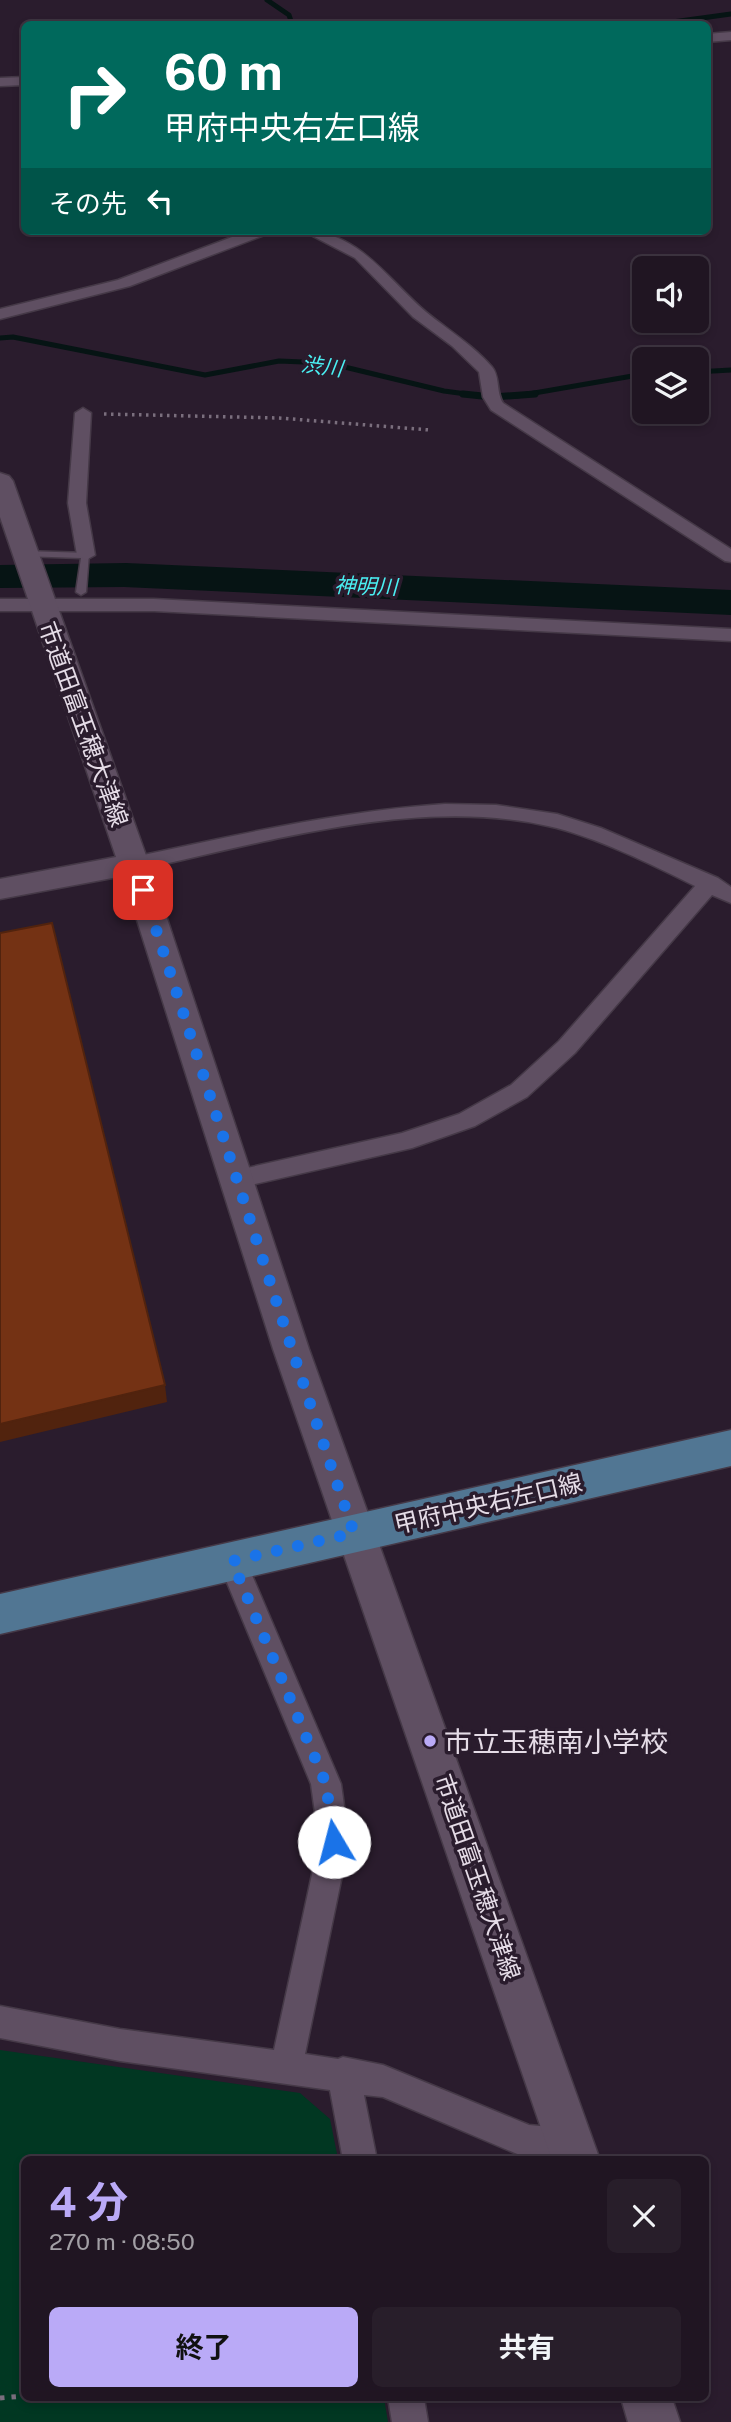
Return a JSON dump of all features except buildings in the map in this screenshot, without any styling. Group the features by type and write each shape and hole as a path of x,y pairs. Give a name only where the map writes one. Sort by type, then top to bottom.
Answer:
{"main road":[{"name":"甲府中央右左口線","path":"0,1614 731,1448"}],"street":[{"path":"711,38 731,36"},
{"path":"0,82 21,81"},
{"path":"0,314 124,283 251,235"},
{"path":"319,235 360,255 419,314 458,343 487,372 491,397 497,406 731,557"},
{"path":"83,413 77,503 86,558"},
{"name":"市道田富玉穂大津線","path":"0,481 134,864 238,1179 290,1349 574,2152"},
{"path":"0,605 80,598 154,605 731,635"},
{"path":"0,889 359,818 459,812 544,818 585,829 710,883 731,896"},
{"path":"238,1179 404,1142 467,1120 519,1091 567,1047 710,883"},
{"path":"232,1561 326,1784 334,1842 286,2067"},
{"path":"0,2022 120,2045 343,2073 383,2081 529,2142 574,2152"},
{"path":"343,2073 359,2156"},
{"path":"406,2401 410,2422"},
{"path":"648,2401 654,2422"}],"lane":[{"path":"25,556 86,558 80,598"}],"path":[{"path":"83,413 279,418 430,430"},
{"path":"0,2398 21,2396"}],"green space":[{"path":"0,2050 300,2093 330,2119 337,2156 21,2156 21,2401 384,2401 388,2422 0,2422"}],"water":[{"name":"神明川","path":"126,563 731,590 731,615 124,587 0,588 0,565"}],"waterway":[{"path":"267,0 289,15 291,21"},
{"path":"680,21 731,14"},
{"name":"渋川","path":"0,338 13,337 205,375 279,361 328,363 444,391 477,395"},
{"name":"渋川","path":"709,371 731,370"},
{"name":"渋川","path":"524,395 632,376"},
{"name":"渋川","path":"463,394 477,395"},
{"name":"渋川","path":"524,395 535,394"},
{"name":"渋川","path":"477,395 524,395"},
{"name":"渋川","path":"477,395 481,396"},
{"name":"渋川","path":"517,396 524,395"}],"place":[{"name":"市立玉穂南小学校","path":"430,1741"}],"route":[{"path":"143,890 238,1179 290,1349 354,1533 232,1561 326,1784 334,1842"}]}
